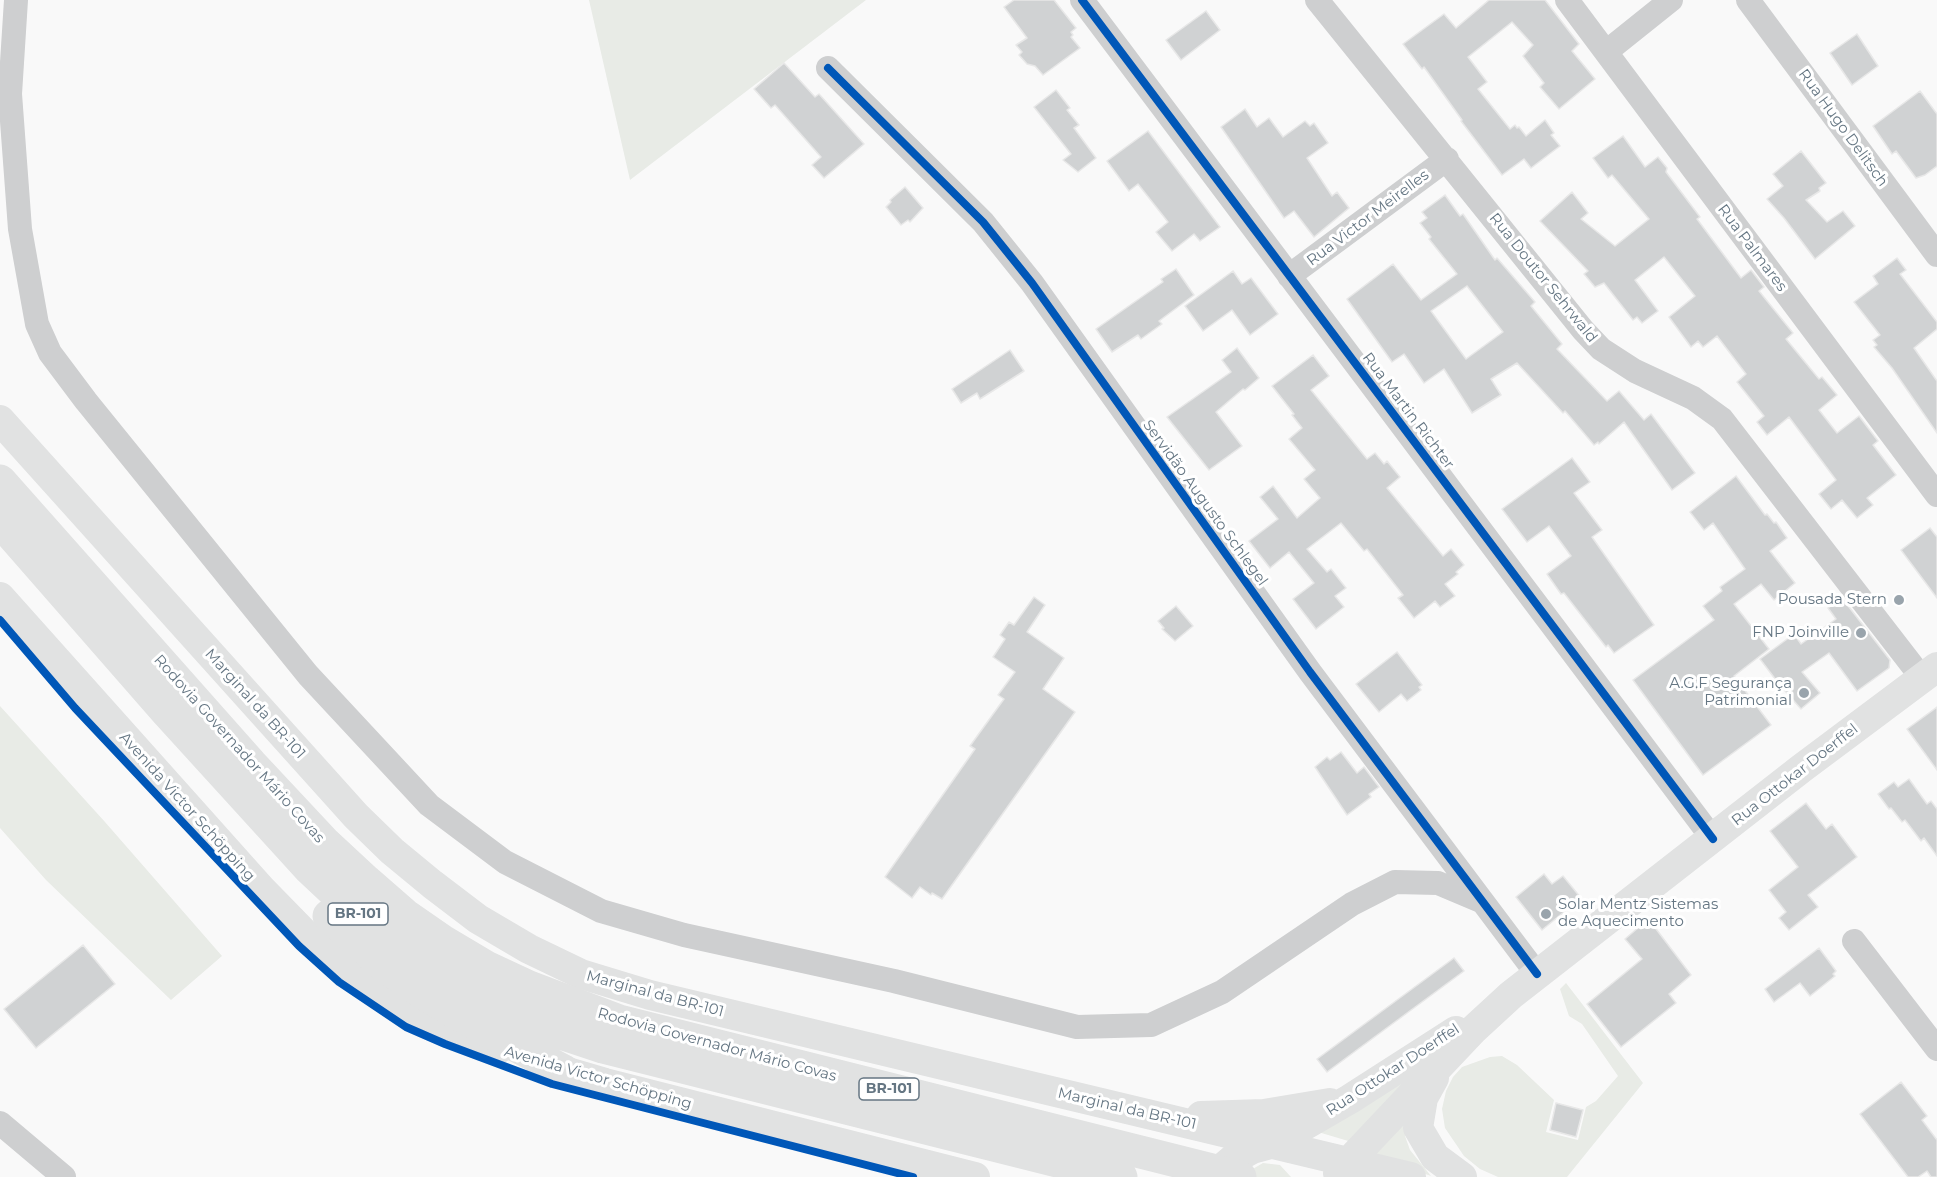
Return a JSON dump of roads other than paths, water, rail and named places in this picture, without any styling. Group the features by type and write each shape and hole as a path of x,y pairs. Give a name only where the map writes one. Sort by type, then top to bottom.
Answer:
{"highway":[{"name":"Rodovia Governador Mário Covas","path":"0,481 251,764 324,842 405,915 477,962 529,987 619,1021 1240,1177"},
{"name":"Rodovia Governador Mário Covas","path":"0,521 166,711 301,860 357,914 409,953 466,990 510,1014 603,1047 1121,1177"},
{"path":"166,711 308,896 345,932 382,964 428,996 484,1029 564,1071"}],"main road":[{"name":"Marginal da BR-101","path":"0,420 356,816 392,851 432,884 478,919 529,949 581,974 650,995 1274,1143 1341,1169 1411,1177"},
{"name":"Avenida Victor Schöpping","path":"0,597 261,890 306,935 378,992 434,1023 491,1047 564,1071 970,1176"},
{"name":"Rua Ottokar Doerffel","path":"1341,1169 1473,1030 1511,995 1930,673"},
{"name":"Rua Ottokar Doerffel","path":"1212,1177 1232,1160 1252,1149 1274,1143 1350,1099 1511,995"},
{"path":"1444,1060 1423,1098 1418,1128 1435,1157 1462,1177"},
{"path":"1159,1117 1264,1114 1298,1110 1350,1099"},
{"path":"1274,1143 1305,1161 1312,1177"}],"street":[{"path":"16,0 10,94 20,229 36,324 50,353 86,401 308,675 429,805 505,862 601,911 684,935 894,981 1077,1027 1151,1025 1222,992 1352,904 1395,882 1438,883 1483,902"},
{"name":"Rua Martin Richter","path":"1082,0 1713,839"},
{"name":"Rua Doutor Sehrwald","path":"1317,0 1583,330 1601,349 1616,360 1694,398 1722,419 1930,673"},
{"name":"Rua Palmares","path":"1567,0 1937,495"},
{"path":"1606,52 1671,0"},
{"name":"Rua Hugo Delitsch","path":"1748,0 1937,255"},
{"name":"Servidão Augusto Schlegel","path":"828,68 983,222 1032,283 1303,663 1537,974"},
{"name":"Rua Victor Meirelles","path":"1290,276 1447,159"},
{"path":"1854,941 1937,1049"},
{"path":"0,1123 64,1177"}],"place":[{"name":"Pousada Stern","path":"1899,600"},
{"name":"FNP Joinville","path":"1861,633"},
{"name":"A.G.F Segurança Patrimonial","path":"1804,693"},
{"name":"Solar Mentz Sistemas de Aquecimento","path":"1546,914"}]}
